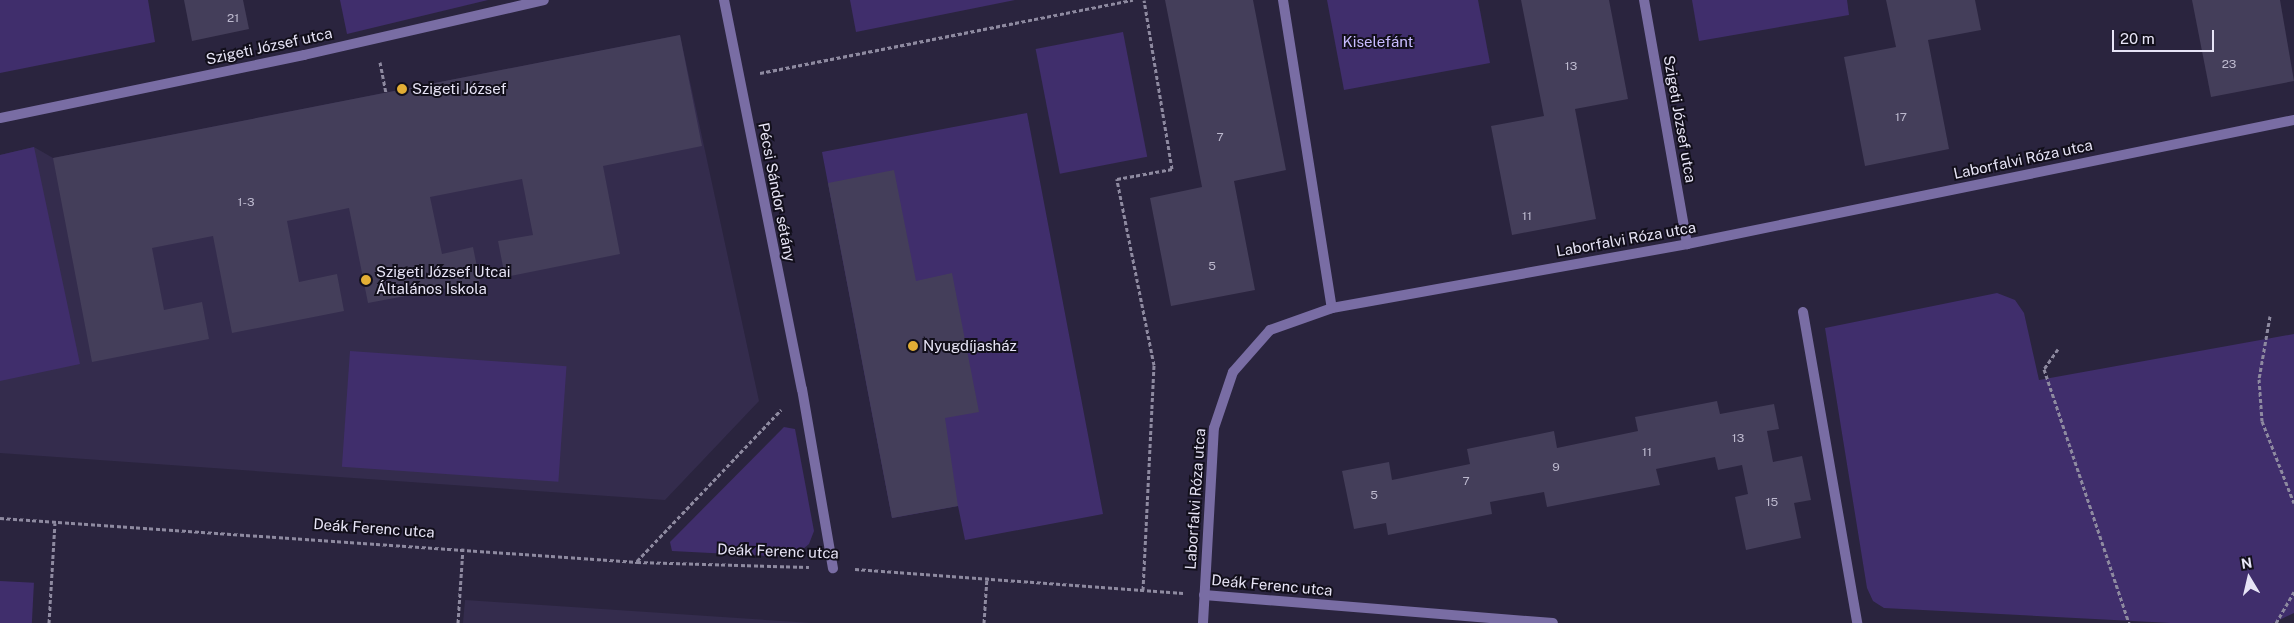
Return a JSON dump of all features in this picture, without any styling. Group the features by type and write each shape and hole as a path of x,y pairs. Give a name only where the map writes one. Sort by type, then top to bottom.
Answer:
{"street":[{"name":"Szigeti József utca","path":"0,118 375,39 544,0"},
{"name":"Pécsi Sándor sétány","path":"724,0 756,170 802,388 833,568"},
{"path":"1283,0 1332,308"},
{"name":"Szigeti József utca","path":"1644,0 1687,244"},
{"name":"Laborfalvi Róza utca","path":"1203,623 1214,428 1233,372 1270,330 1332,308 1687,244 2294,120"},
{"path":"1803,312 1857,623"},
{"name":"Deák Ferenc utca","path":"1204,595 1554,623"}],"path":[{"path":"740,78 1133,0"},
{"path":"1143,590 1154,365 1117,179 1172,169 1144,0"},
{"path":"375,39 386,92"},
{"path":"2270,316 2259,380 2262,421 2294,503"},
{"path":"2058,349 2044,369 2129,623"},
{"path":"637,562 802,388"},
{"name":"Deák Ferenc utca","path":"0,518 463,548 637,562 833,568 1204,595"},
{"path":"49,623 55,523"},
{"path":"458,623 463,548"},
{"path":"984,623 987,578"},
{"path":"2276,623 2294,592"}],"shaded area":[{"name":"Szigeti József Utcai Általános Iskola","path":"680,35 759,401 665,500 0,453 0,155 34,147 53,158"},
{"path":"465,600 812,623 463,623"}],"green space":[{"path":"0,0 148,0 155,42 0,73"},
{"path":"340,0 488,0 347,34"},
{"path":"850,0 1015,0 856,32"},
{"name":"Kiselefánt","path":"1327,0 1478,0 1490,63 1344,90"},
{"path":"1692,0 1847,0 1849,15 1699,41"},
{"path":"1123,32 1147,157 1060,174 1036,49"},
{"path":"1027,113 1103,514 965,540 958,506 892,518 822,152"},
{"path":"34,147 80,364 0,381 0,155"},
{"path":"1997,293 2015,300 2024,313 2039,380 2294,334 2294,613 2273,623 2171,623 1884,608 1873,601 1867,588 1825,328"},
{"path":"350,351 566,366 558,482 342,467"},
{"path":"784,427 795,429 814,531 809,544 797,554 787,557 672,551 670,542"},
{"path":"0,581 34,583 32,623 0,623"}],"building":[{"path":"184,0 243,0 249,29 192,41"},
{"path":"1165,0 1253,0 1286,170 1234,181 1255,290 1171,306 1150,198 1202,187"},
{"path":"1521,0 1609,0 1628,99 1575,109 1596,219 1512,235 1491,126 1544,116"},
{"path":"1886,0 1975,0 1981,30 1928,40 1949,149 1865,166 1844,57 1896,47"},
{"path":"2192,0 2280,0 2294,81 2211,97"},
{"path":"680,35 702,146 603,166 620,254 505,277 498,241 533,235 522,179 430,197 442,254 473,247 480,282 368,303 349,208 287,221 299,282 337,274 344,311 232,333 213,236 152,248 164,310 202,302 209,339 92,362 53,158"},
{"name":"Nyugdíjasház","path":"894,170 916,281 952,273 979,412 945,418 958,506 892,518 828,183"},
{"path":"1717,401 1720,414 1774,404 1779,429 1767,431 1773,462 1802,456 1811,500 1794,503 1801,538 1746,550 1735,497 1748,494 1742,465 1718,470 1715,457 1656,469 1660,485 1547,507 1544,492 1490,502 1492,514 1388,535 1386,523 1354,529 1342,471 1389,462 1392,480 1470,464 1467,449 1554,431 1557,448 1638,431 1635,417"}],"place":[{"name":"Szigeti József","path":"402,89"},
{"name":"Szigeti József Utcai Általános Iskola","path":"366,280"},
{"name":"Nyugdíjasház","path":"913,346"}]}
